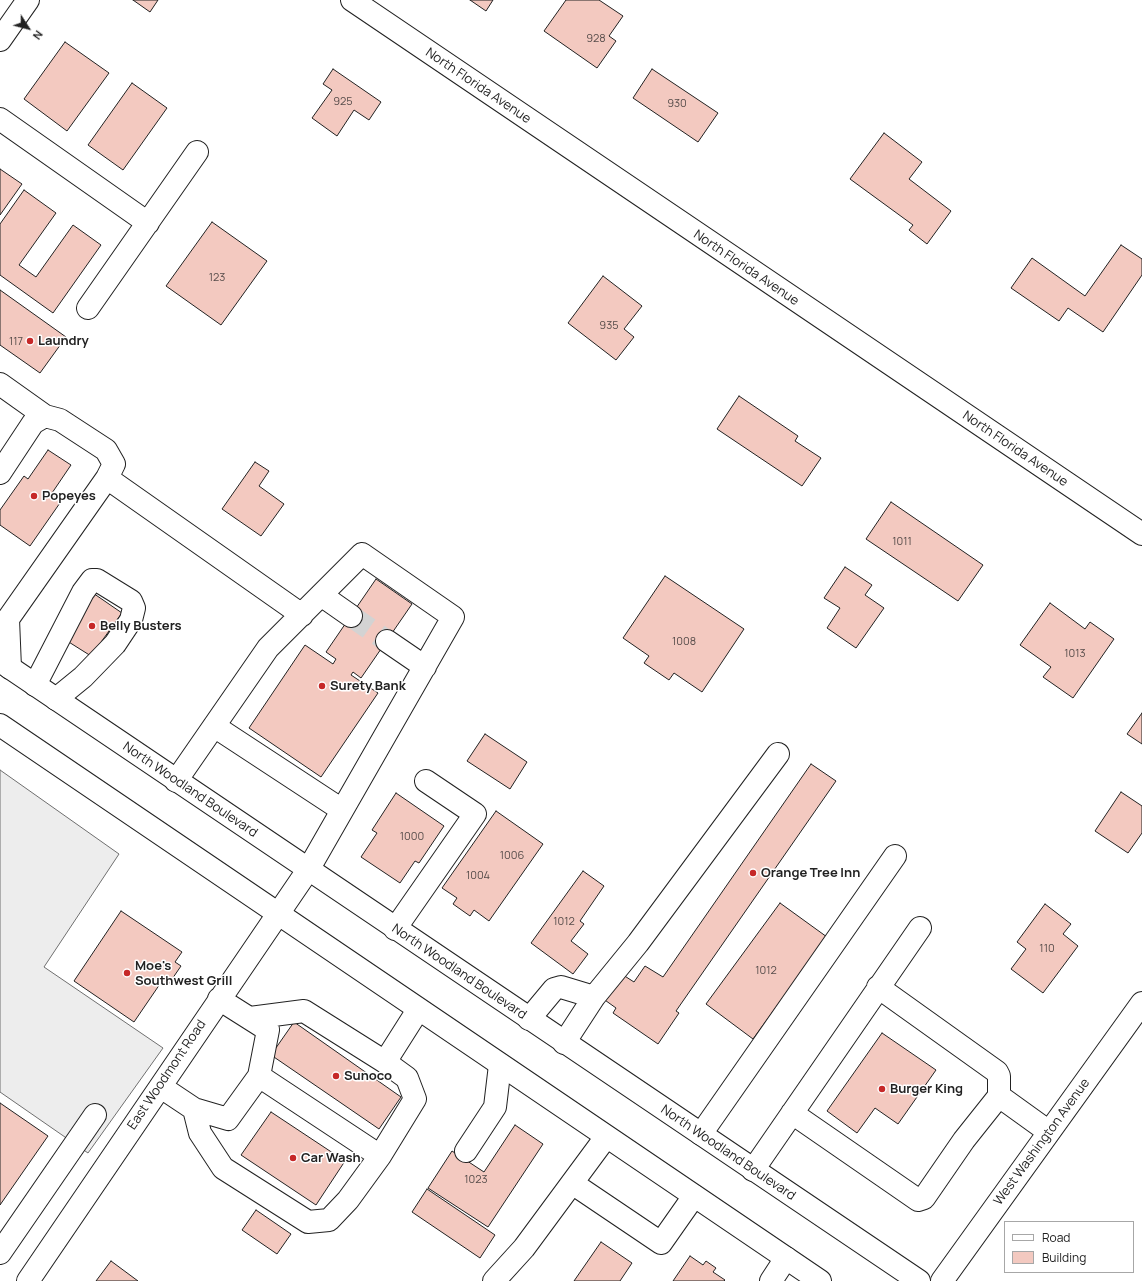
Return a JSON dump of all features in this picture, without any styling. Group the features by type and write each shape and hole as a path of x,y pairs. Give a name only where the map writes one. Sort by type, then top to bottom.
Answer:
{"main road":[{"path":"0,40 28,0"},
{"name":"North Florida Avenue","path":"352,0 1142,534"},
{"path":"0,119 148,223"},
{"path":"88,308 197,152"},
{"path":"0,384 45,416 60,420 106,450 114,464 107,478 8,619 5,664"},
{"path":"0,473 34,423 45,416"},
{"path":"107,478 302,615"},
{"name":"East Woodmont Road","path":"28,1281 308,870 454,617 362,554 321,595"},
{"path":"35,685 83,592 92,580 97,580 131,601 134,608 131,620 115,644 83,677 56,699"},
{"path":"176,781 268,648 321,595 351,616"},
{"path":"387,641 425,667"},
{"name":"North Woodland Boulevard","path":"5,664 395,929 919,1281"},
{"path":"0,725 418,1010 820,1281"},
{"path":"214,726 342,810"},
{"path":"564,1042 594,997 638,943 778,754"},
{"path":"395,929 475,814 426,781"},
{"path":"701,1134 895,856"},
{"path":"753,1170 920,928"},
{"path":"529,1019 554,989 561,987 594,997"},
{"path":"878,987 997,1072 999,1086 1049,1132"},
{"path":"161,1086 194,1109 228,1119 259,1076 268,1030 219,999"},
{"name":"West Washington Avenue","path":"942,1281 1142,1003"},
{"path":"385,1062 418,1010"},
{"path":"194,1109 200,1133 223,1168 308,1222 329,1220 348,1200 380,1156 415,1099 407,1078 385,1062 304,1011 250,1018"},
{"path":"466,1151 495,1107 500,1065"},
{"path":"259,1076 380,1156"},
{"path":"792,1113 918,1200 924,1198 999,1086"},
{"path":"0,1253 95,1115"},
{"path":"494,1281 524,1248 606,1137"},
{"path":"572,1183 661,1243 694,1196"},
{"path":"771,1281 786,1258"}],"shaded area":[{"path":"0,770 119,854 44,967 163,1048 88,1153 0,1092"}],"building":[{"path":"133,0 158,0 150,12"},
{"path":"470,0 493,0 486,11"},
{"path":"566,0 599,0 623,16 609,36 616,41 597,68 544,31"},
{"path":"65,42 109,73 67,131 24,99"},
{"path":"333,69 381,102 369,120 354,110 337,136 312,118 332,90 323,84"},
{"path":"652,69 718,113 698,142 633,98"},
{"path":"132,83 167,108 123,170 88,145"},
{"path":"884,133 922,162 909,179 951,211 927,244 909,230 913,225 850,179"},
{"path":"0,169 22,184 0,215"},
{"path":"24,190 56,213 19,265 36,277 73,225 101,245 53,313 0,275 0,224"},
{"path":"212,222 267,261 221,325 166,286"},
{"path":"1121,245 1142,259 1142,275 1103,332 1068,308 1059,321 1011,288 1032,258 1085,296"},
{"path":"603,276 642,306 624,329 634,337 616,360 568,323"},
{"path":"0,290 66,337 40,373 0,345"},
{"path":"739,396 798,436 795,441 821,458 802,486 717,429"},
{"name":"Popeyes","path":"48,450 71,465 52,493 62,500 30,546 0,525 0,510 24,476 28,479"},
{"path":"255,462 269,471 259,486 284,504 261,536 222,509"},
{"path":"891,502 983,565 958,601 866,539"},
{"path":"845,567 872,585 865,595 884,608 856,648 827,628 840,608 824,598"},
{"path":"665,576 744,629 702,692 674,673 669,680 644,663 649,656 623,638"},
{"name":"Surety Bank","path":"376,579 412,604 361,678 353,672 351,675 378,693 321,777 249,728 305,645 333,664 336,659 326,652"},
{"name":"Belly Busters","path":"90,591 122,613 91,656 64,639"},
{"path":"1050,603 1085,629 1090,622 1114,639 1073,698 1043,677 1051,667 1020,645"},
{"path":"1142,713 1142,744 1127,734"},
{"path":"485,734 527,762 510,789 467,761"},
{"name":"Orange Tree Inn","path":"811,764 836,781 676,1011 679,1013 658,1044 613,1013 616,1008 602,998 620,973 634,982 645,966 663,977"},
{"path":"1121,792 1142,806 1142,833 1128,853 1095,831"},
{"path":"396,793 444,826 419,863 415,861 400,883 361,857 377,833 372,830"},
{"path":"496,811 543,844 489,921 474,910 470,916 453,904 457,898 442,888"},
{"path":"583,871 604,886 580,921 584,924 571,941 588,954 573,974 531,943"},
{"path":"780,903 827,937 753,1039 706,1004"},
{"path":"1045,904 1071,924 1063,934 1078,946 1043,993 1011,969 1026,949 1017,942"},
{"name":"Moe's Southwest Grill","path":"121,911 182,952 175,962 181,966 168,985 162,981 134,1022 74,981"},
{"name":"Sunoco","path":"294,1022 401,1097 379,1129 271,1055"},
{"name":"Burger King","path":"882,1033 936,1070 898,1124 875,1108 857,1133 827,1111"},
{"path":"0,1103 48,1136 0,1205"},
{"name":"Car Wash","path":"271,1112 345,1161 316,1205 241,1155"},
{"path":"515,1125 543,1144 488,1227 428,1188 452,1151 484,1172"},
{"path":"427,1189 495,1235 480,1258 412,1212"},
{"path":"256,1210 291,1234 277,1254 242,1230"},
{"path":"601,1242 632,1263 620,1281 574,1281"},
{"path":"690,1256 703,1265 706,1261 716,1268 713,1272 725,1280 673,1281"},
{"path":"111,1261 138,1281 96,1281"}],"tunnel":[{"path":"351,616 387,641"}],"place":[{"name":"Laundry","path":"30,341"},
{"name":"Popeyes","path":"34,496"},
{"name":"Belly Busters","path":"92,626"},
{"name":"Surety Bank","path":"322,686"},
{"name":"Orange Tree Inn","path":"753,873"},
{"name":"Moe's Southwest Grill","path":"127,973"},
{"name":"Sunoco","path":"336,1076"},
{"name":"Burger King","path":"882,1089"},
{"name":"Car Wash","path":"293,1158"}]}
